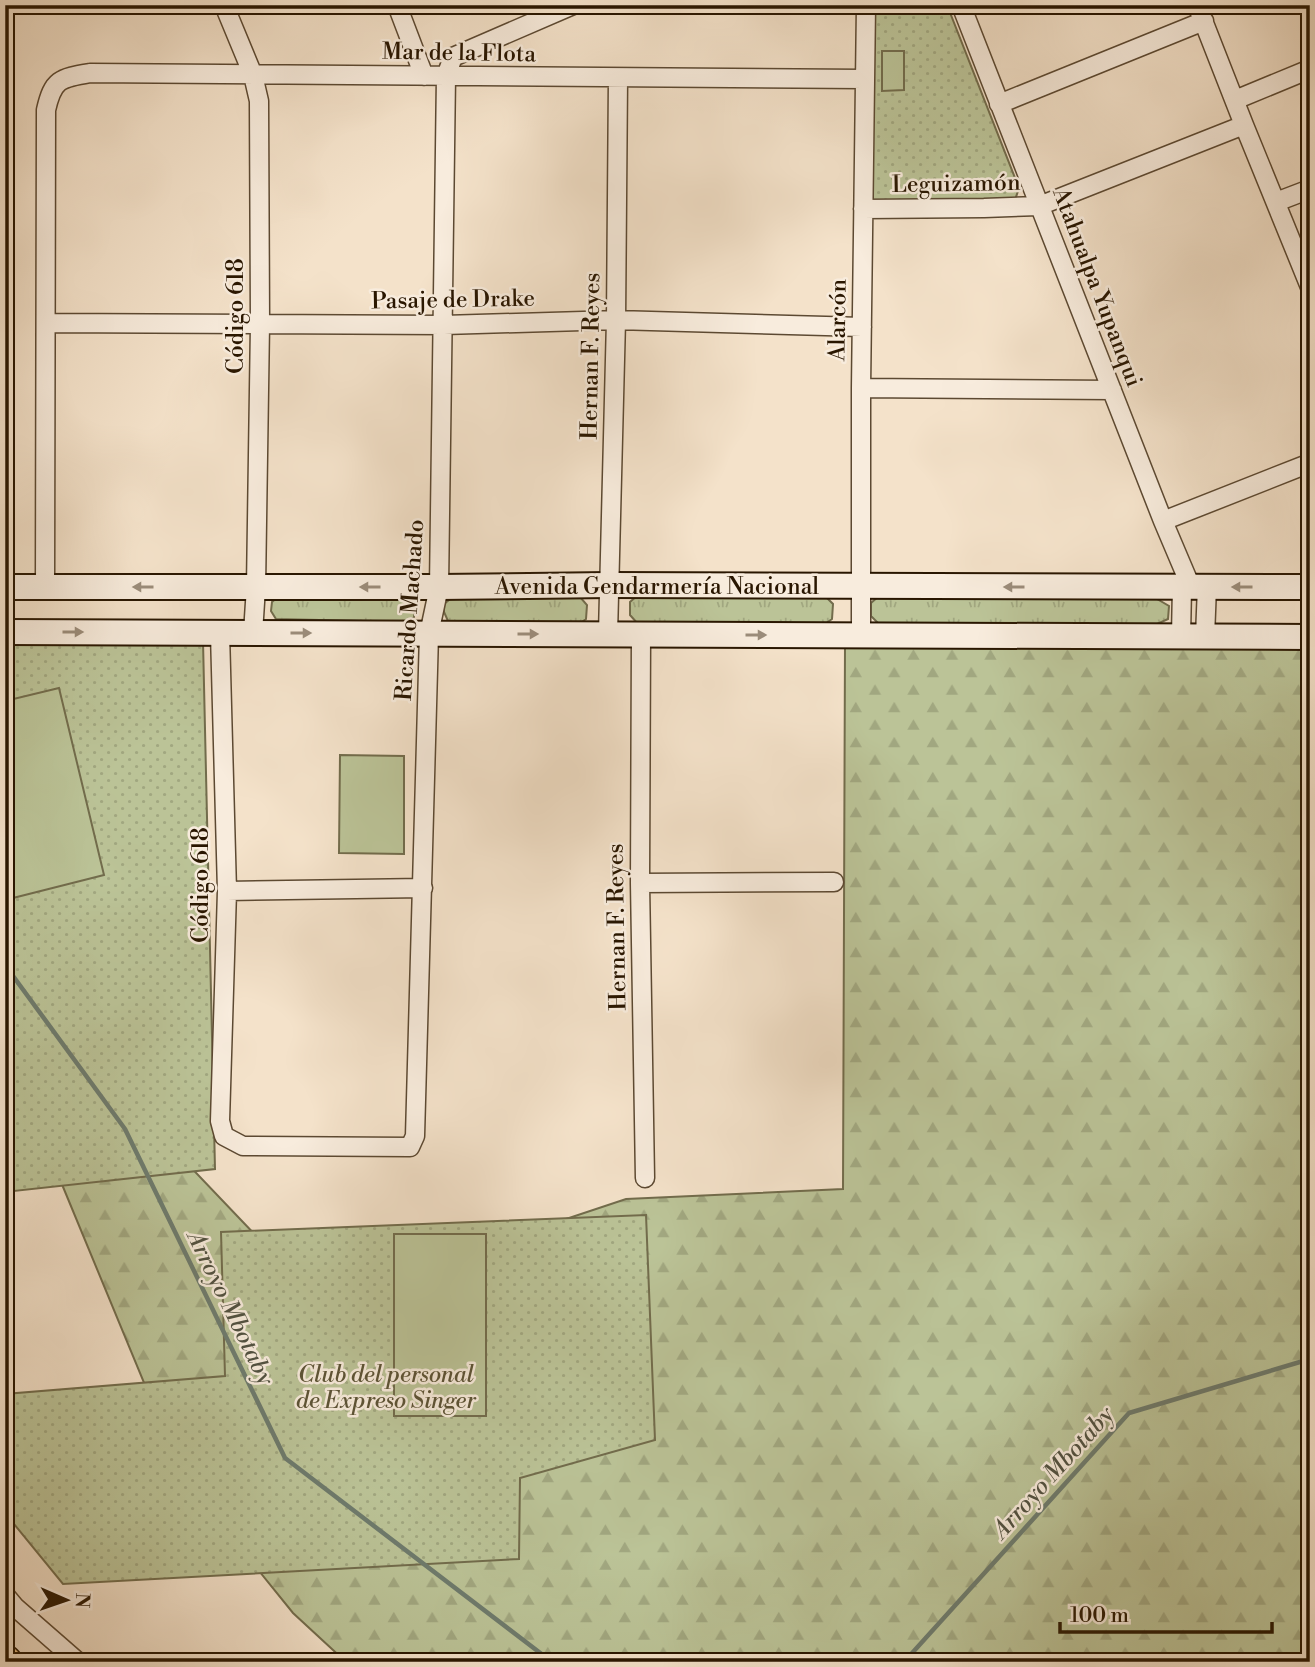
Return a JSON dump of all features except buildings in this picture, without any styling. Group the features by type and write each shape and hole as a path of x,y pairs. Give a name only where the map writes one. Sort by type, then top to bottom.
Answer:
{"street":[{"name":"Código 618","path":"224,5 253,75 259,101 260,324 253,633"},
{"path":"397,5 424,76"},
{"path":"446,76 453,57 573,5"},
{"name":"Alarcón","path":"861,635 866,5"},
{"name":"Atahualpa Yupanqui","path":"961,5 1163,521 1193,587"},
{"path":"999,104 1200,13 1310,287"},
{"path":"1235,100 1310,69"},
{"name":"Mar de la Flota","path":"46,323 46,110 49,94 55,84 68,77 90,73 864,79"},
{"name":"Ricardo Machado","path":"224,1136 243,1146 410,1147 415,1136 429,634 439,587 446,76"},
{"name":"Hernan F. Reyes","path":"608,634 616,320 618,78"},
{"name":"Leguizamón","path":"863,209 1039,206 1244,125"},
{"path":"1276,202 1310,189"},
{"name":"Pasaje de Drake","path":"46,323 444,325 616,320 862,327"},
{"path":"45,587 46,323"},
{"path":"861,388 1112,390"},
{"path":"1163,521 1310,463"},
{"name":"Avenida Gendarmería Nacional","path":"5,587 1310,587"},
{"path":"1193,587 1193,637"},
{"path":"1193,587 1193,637"},
{"path":"5,632 1310,637"},
{"name":"Código 618","path":"220,633 227,891 220,1121 224,1136"},
{"name":"Hernan F. Reyes","path":"641,634 639,883 645,1178"},
{"path":"639,883 834,882"},
{"path":"227,891 423,888"},
{"path":"8,1606 78,1662"}],"green space":[{"path":"873,5 947,5 1019,188 1014,203 872,202"},
{"path":"882,51 904,51 904,90 882,91"},
{"path":"281,594 408,595 415,603 414,617 407,622 276,619 271,611 272,602"},
{"path":"638,595 826,597 833,604 832,619 825,624 638,624 630,615 630,602"},
{"path":"454,596 580,597 587,605 586,619 579,624 448,621 444,604"},
{"path":"879,596 1157,599 1169,606 1168,619 1155,625 880,625 871,616 871,603"},
{"path":"1310,636 1310,1662 346,1662 293,1613 183,1477 61,1182 121,1094 261,1241 524,1233 626,1199 843,1189 845,644"},
{"path":"203,641 215,1169 5,1192 5,645"},
{"path":"59,688 104,875 13,898 5,865 5,701"},
{"path":"340,755 404,756 404,854 339,853"},
{"name":"Club del personal de Expreso Singer","path":"646,1215 655,1440 520,1478 519,1559 63,1584 5,1513 5,1394 225,1376 221,1232"},
{"path":"394,1234 486,1234 486,1416 394,1416"}],"waterway":[{"name":"Arroyo Mbotaby","path":"5,965 125,1129 285,1458 552,1662"},
{"name":"Arroyo Mbotaby","path":"904,1662 1129,1413 1310,1359"}]}
